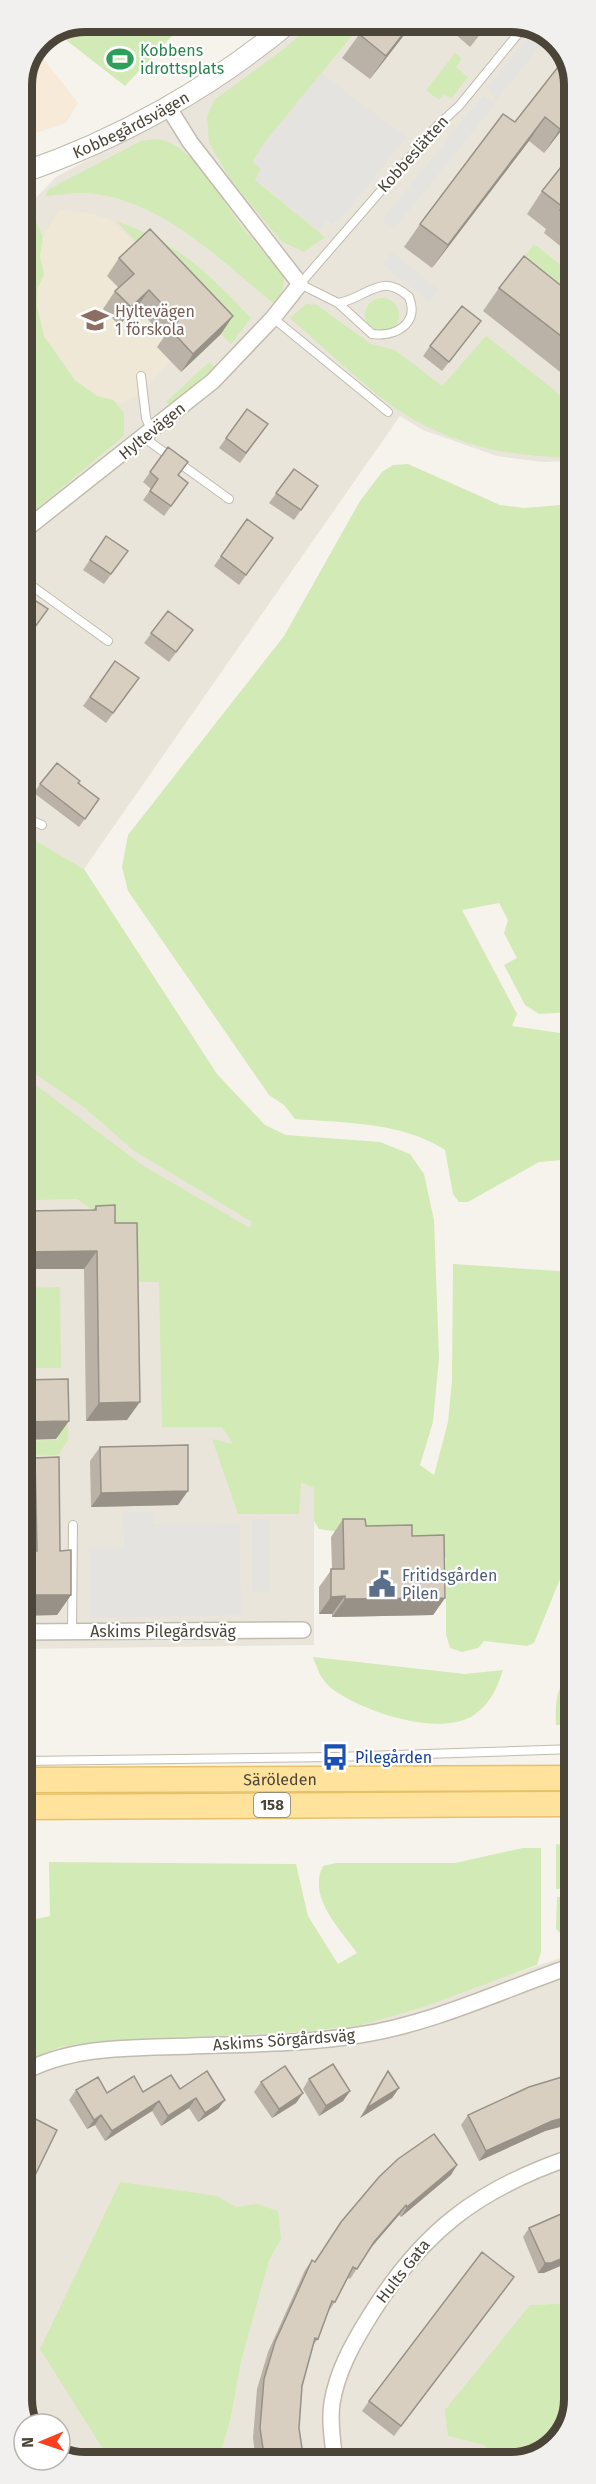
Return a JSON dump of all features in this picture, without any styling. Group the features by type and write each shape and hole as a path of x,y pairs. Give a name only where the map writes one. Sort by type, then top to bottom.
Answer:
{"main road":[{"name":"Säröleden","path":"32,1780 564,1778"},
{"name":"Säröleden","path":"32,1807 564,1804"}],"street":[{"name":"Kobbegårdsvägen","path":"32,168 104,139 167,105 237,64 277,32"},
{"path":"167,105 190,142 300,284"},
{"name":"Hyltevägen","path":"32,524 213,381 273,318 300,284"},
{"name":"Askims Pilegårdsväg","path":"32,1632 303,1630"},
{"name":"Askims Sörgårdsväg","path":"32,2069 53,2060 100,2050 295,2042 362,2035 443,2012 564,1969"},
{"name":"Hults Gata","path":"334,2452 331,2412 344,2362 379,2300 409,2259 431,2235 454,2216 490,2193 564,2160"}],"lane":[{"name":"Kobbeslätten","path":"300,284 436,126 459,106 519,32"},
{"path":"300,284 338,303 372,334 381,335 400,331 412,312 409,297 393,286 374,287 352,301 338,303"},
{"path":"273,318 388,412"},
{"path":"141,376 147,434 229,499"},
{"path":"32,586 108,641"},
{"path":"32,821 42,825"},
{"path":"72,1631 73,1525"},
{"path":"32,1761 335,1757 564,1749"}],"shaded area":[{"path":"290,32 515,32 525,33 541,40 557,58 562,68 564,85 564,461 542,462 497,456 423,430 400,416 84,869 32,838 32,513 124,436 113,400 97,396 37,305 43,236 35,219 32,219 32,202 56,177 145,129"},
{"path":"530,35 543,42 496,101 488,87"},
{"path":"40,55 78,103 66,123 32,134 33,74"},
{"path":"321,73 406,137 346,213 332,225 327,220 319,231 255,180 261,169 253,162 262,146"},
{"path":"483,95 495,104 394,229 382,220"},
{"name":"Hyltevägen 1 förskola","path":"59,210 87,213 110,219 138,246 107,276 166,338 158,347 171,361 138,394 123,404 97,396 75,380 44,336 37,305 38,287 44,274 40,257 43,236"},
{"path":"392,252 439,290 429,302 382,264"},
{"path":"32,934 55,935 254,1214 301,1483 314,1488 314,1645 32,1649"},
{"path":"123,1512 153,1512 154,1524 240,1523 241,1615 90,1618 89,1548 124,1548"},
{"path":"252,1519 269,1520 269,1592 252,1592"},
{"path":"564,1957 564,2303 530,2305 448,2436 483,2445 491,2452 221,2452 231,2418 241,2362 269,2261 281,2239 149,2452 72,2450 72,2412 34,2412 33,2410 32,2059 60,2047 103,2041 304,2032 362,2025"}],"green space":[{"name":"Kobbens idrottsplats","path":"85,32 176,32 125,86 62,37"},
{"path":"303,32 355,32 262,146 253,161 261,169 255,180 325,237 304,252 281,241 232,182 209,143 207,117 214,100 284,49"},
{"path":"455,53 462,59 456,67 468,77 451,99 444,94 439,100 426,90"},
{"path":"158,139 171,143 195,162 246,232 284,275 282,293 274,304 186,232 136,205 110,196 82,193 45,196 49,189 141,141"},
{"path":"32,219 35,219 43,236 40,257 44,274 38,287 37,305 44,336 75,380 97,396 113,400 124,413 124,436 32,513"},
{"path":"116,221 157,239 190,260 220,286 251,318 231,344 222,335 223,332"},
{"path":"534,244 564,267 564,290 519,263"},
{"path":"382,298 394,303 399,315 394,327 382,332 370,327 365,315 370,303"},
{"path":"306,304 317,305 371,344 395,350 442,386 486,336 564,398 564,457 499,451 450,437 427,426 384,400 290,318"},
{"path":"209,362 214,366 209,372 171,405 166,402"},
{"path":"408,464 500,505 524,508 564,505 564,1012 539,1014 525,1005 504,965 517,958 504,933 508,920 499,903 462,910 517,1014 512,1026 564,1034 564,1160 539,1162 468,1202 459,1202 453,1194 445,1150 411,1134 392,1129 354,1123 295,1119 284,1105 269,1095 128,891 122,867 128,835 284,636 360,501 382,472 393,465"},
{"path":"32,838 84,869 217,1074 265,1125 286,1135 380,1142 410,1154 424,1174 434,1220 439,1358 433,1422 420,1465 434,1475 448,1422 452,1381 453,1264 564,1271 564,1569 534,1643 527,1646 484,1641 478,1648 462,1652 450,1648 446,1634 446,1558 439,1547 319,1529 314,1521 314,1488 301,1483 299,1514 238,1514 212,1439 233,1444 222,1427 162,1427 159,1282 131,1282 113,1226 77,1199 32,1200 32,1082 142,1165 250,1228 252,1222 133,1150 85,1108 32,1072"},
{"path":"60,1287 61,1368 32,1368 32,1288"},
{"path":"56,1395 67,1398 68,1440 58,1455 32,1456 32,1441 58,1440"},
{"path":"313,1657 465,1674 503,1670 493,1695 474,1715 459,1721 441,1724 421,1723 380,1713 344,1697 325,1681"},
{"path":"564,1681 564,1725 556,1725 556,1709 560,1687"},
{"path":"556,1844 564,1845 564,1889 556,1889"},
{"path":"523,1848 541,1848 541,1952 537,1965 423,2007 362,2025 304,2032 103,2041 60,2047 32,2059 32,1920 50,1916 49,1862 296,1864 308,1916 338,1964 357,1953 322,1901 319,1878 323,1866 336,1863 455,1863"},
{"path":"557,1897 564,1897 564,1935 556,1929"},
{"path":"120,2182 217,2196 236,2207 257,2204 278,2211 281,2239 269,2261 241,2362 231,2418 221,2452 105,2452 40,2349"},
{"path":"564,2303 564,2406 559,2423 546,2439 522,2451 491,2452 483,2445 448,2436 445,2410 530,2305"}],"building":[{"path":"361,32 405,32 386,56 359,34"},
{"path":"560,64 564,85 564,124 560,129 545,117 448,245 420,224 503,114 515,122"},
{"path":"561,167 564,169 564,213 560,210 563,207 542,191"},
{"path":"150,229 233,316 193,354 170,329 178,321 149,290 131,307 115,291 134,274 119,258"},
{"path":"524,256 564,288 564,338 499,288"},
{"path":"462,306 481,321 449,362 430,346"},
{"path":"247,409 268,424 246,453 226,438"},
{"path":"168,447 188,462 178,475 188,483 171,506 150,491 158,479 150,472"},
{"path":"294,469 318,486 301,510 276,493"},
{"path":"247,519 273,538 246,575 221,556"},
{"path":"106,536 128,551 111,574 90,560"},
{"path":"32,598 48,609 32,631"},
{"path":"168,611 193,630 176,652 151,633"},
{"path":"115,661 139,678 113,713 90,697"},
{"path":"57,763 99,799 85,819 40,784"},
{"path":"115,1205 115,1223 137,1223 140,1402 99,1403 97,1251 32,1252 32,1211 96,1210 96,1206"},
{"path":"68,1379 69,1421 32,1422 32,1380"},
{"path":"188,1445 188,1491 101,1493 100,1447"},
{"path":"59,1457 60,1551 71,1550 71,1595 32,1595 32,1551 37,1551 35,1458"},
{"name":"Fritidsgården Pilen","path":"343,1519 365,1519 366,1526 412,1525 412,1536 444,1535 445,1598 345,1599 345,1596 331,1597 331,1569 344,1569"},
{"path":"333,2064 350,2091 326,2106 309,2079"},
{"path":"285,2066 303,2093 279,2109 261,2082"},
{"path":"207,2071 225,2100 205,2113 196,2098 168,2116 159,2101 112,2131 101,2115 94,2120 76,2090 98,2077 107,2093 134,2076 143,2092 171,2075 180,2089"},
{"path":"388,2071 399,2088 367,2108"},
{"path":"564,2076 564,2118 552,2121 486,2151 468,2115 529,2087"},
{"path":"32,2117 57,2130 32,2181"},
{"path":"434,2134 457,2165 407,2207 406,2205 374,2242 357,2269 353,2267 335,2302 332,2301 318,2339 315,2338 302,2386 299,2428 303,2452 264,2452 260,2428 264,2379 275,2342 312,2260 315,2262 341,2222 379,2177 398,2159"},
{"path":"564,2213 564,2258 545,2263 529,2228"},
{"path":"482,2252 514,2277 401,2426 369,2401"}],"place":[{"name":"Kobbens idrottsplats","path":"120,59"},
{"name":"Hyltevägen 1 förskola","path":"95,320"},
{"name":"Fritidsgården Pilen","path":"382,1584"},
{"name":"Pilegården","path":"335,1757"}]}
